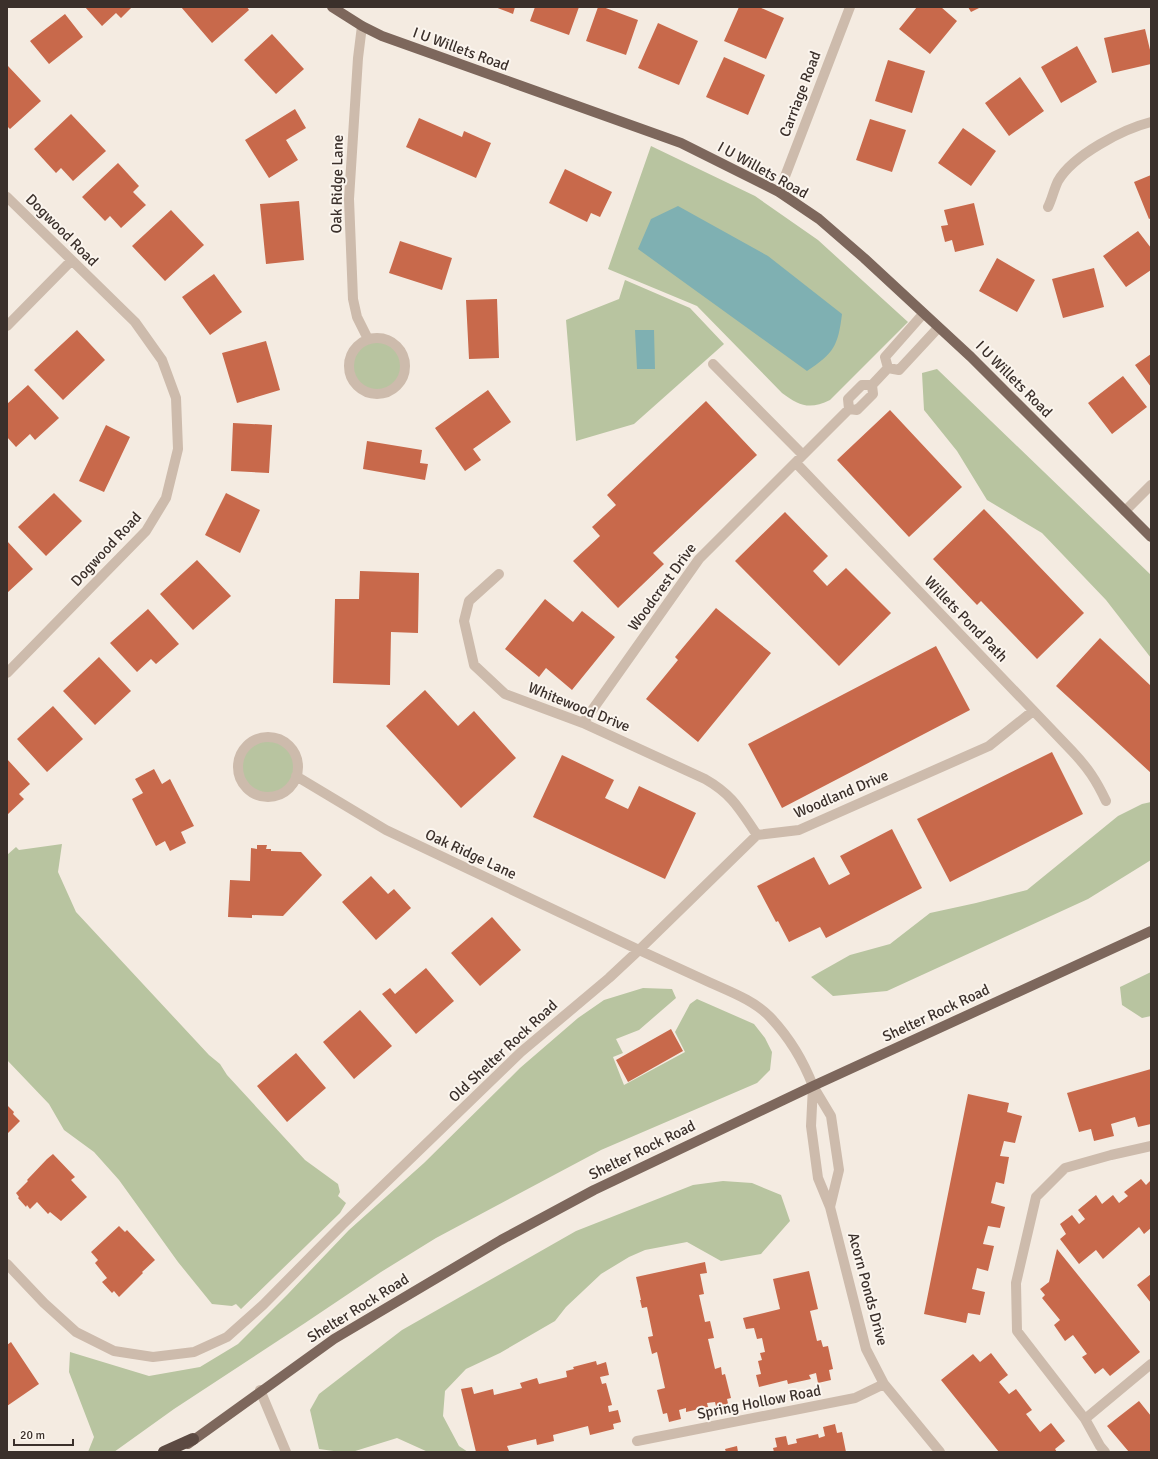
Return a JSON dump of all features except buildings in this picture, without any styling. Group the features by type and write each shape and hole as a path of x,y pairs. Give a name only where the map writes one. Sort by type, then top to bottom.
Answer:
{"highway":[{"path":"164,1452 193,1439"}],"main road":[{"name":"I U Willets Road","path":"332,7 362,26 382,36 680,143 779,192 819,219 864,258 971,357 1151,537"},
{"name":"Shelter Rock Road","path":"177,1452 260,1390 334,1339 501,1240 594,1190 813,1086 1151,931"}],"street":[{"name":"Carriage Road","path":"779,192 850,7"},
{"name":"Oak Ridge Lane","path":"362,26 358,58 349,199 353,299 358,317 368,339"},
{"path":"1048,208 1058,181 1073,163 1114,136 1135,126 1151,122"},
{"name":"Dogwood Road","path":"7,197 134,322 162,360 176,398 178,449 166,498 146,531 7,673"},
{"path":"7,326 71,261"},
{"path":"923,314 885,357 888,368 899,370 938,328"},
{"path":"377,338 389,341 400,349 404,356 406,365 405,374 402,381 396,388 389,392 373,394 364,391 357,386 352,379 349,370 349,362 352,354 356,348 368,339 377,338"},
{"path":"713,364 803,455"},
{"name":"Woodcrest Drive","path":"584,724 699,559 848,409 848,399 862,385 872,385 888,368"},
{"name":"Willets Pond Path","path":"796,463 1090,771 1106,801"},
{"path":"1125,511 1151,484"},
{"name":"Whitewood Drive","path":"499,574 469,600 464,621 474,665 505,694 584,724 705,779 719,787 736,804 757,835"},
{"name":"Woodland Drive","path":"757,835 799,830 989,746 1033,711"},
{"path":"260,738 278,738 286,743 296,758 298,767 296,776 291,785 283,792 274,796 263,796 254,793 240,778 238,767 240,757 245,748 251,742 260,738"},
{"name":"Oak Ridge Lane","path":"296,776 386,830 639,950"},
{"path":"757,835 639,950 733,993 769,1016 792,1043 806,1066 813,1086"},
{"name":"Old Shelter Rock Road","path":"7,1264 44,1303 76,1332 114,1351 153,1357 194,1352 226,1337 263,1305 342,1225 521,1052 609,978 639,950"},
{"name":"Acorn Ponds Drive","path":"813,1086 831,1116 839,1170 830,1207"},
{"name":"Acorn Ponds Drive","path":"813,1086 810,1126 818,1178 830,1207 866,1349 884,1384 940,1452"},
{"path":"1105,1452 1085,1419 1017,1331 1016,1283 1036,1197 1065,1168 1151,1146"},
{"path":"1085,1419 1151,1364"},
{"name":"Spring Hollow Road","path":"637,1441 855,1398 884,1384"},
{"path":"260,1390 286,1452"}],"green space":[{"path":"651,146 755,196 818,240 908,322 830,400 811,406 799,404 782,393 697,306 608,269"},
{"path":"625,280 690,308 724,344 634,424 576,441 566,320 619,299"},
{"path":"372,338 382,338 397,346 403,355 405,366 403,377 397,386 382,394 372,394 361,389 354,382 349,371 349,361 354,350 361,343"},
{"path":"937,369 1151,575 1151,658 1106,600 1042,533 987,500 957,451 924,410 922,373"},
{"path":"268,737 284,742 289,746 293,751 298,767 293,783 289,788 284,792 268,797 252,792 247,788 243,783 238,767 243,751 247,746 252,742"},
{"path":"1151,802 1151,860 1088,899 887,991 833,996 811,977 850,955 890,944 930,913 1027,890 1118,816 1142,804"},
{"path":"62,844 58,872 76,912 209,1055 220,1064 227,1075 305,1160 338,1184 340,1192 338,1196 346,1203 340,1213 241,1309 236,1304 232,1306 212,1304 178,1262 119,1180 94,1152 64,1130 49,1104 7,1060 7,855 16,847 19,850"},
{"path":"1151,972 1151,1016 1142,1018 1122,1005 1120,987"},
{"path":"643,988 672,989 676,998 639,1030 616,1039 623,1053 613,1057 624,1085 685,1052 675,1032 690,1004 697,999 754,1024 765,1038 772,1052 770,1070 757,1083 601,1150 436,1238 381,1272 174,1409 114,1452 88,1452 94,1437 69,1372 70,1352 149,1376 200,1367 238,1344 349,1230 424,1163 520,1068 578,1018 604,1000"},
{"path":"723,1181 752,1183 781,1195 790,1221 761,1254 721,1261 687,1242 645,1250 629,1257 601,1274 566,1307 555,1321 500,1353 466,1369 445,1391 443,1416 459,1446 468,1452 428,1452 397,1438 352,1452 319,1449 310,1410 319,1394 402,1330 576,1231 693,1185"}],"water":[{"path":"678,206 768,256 842,314 839,334 833,348 823,359 807,371 638,249 651,219"},
{"path":"635,330 654,330 655,369 637,369"}]}
